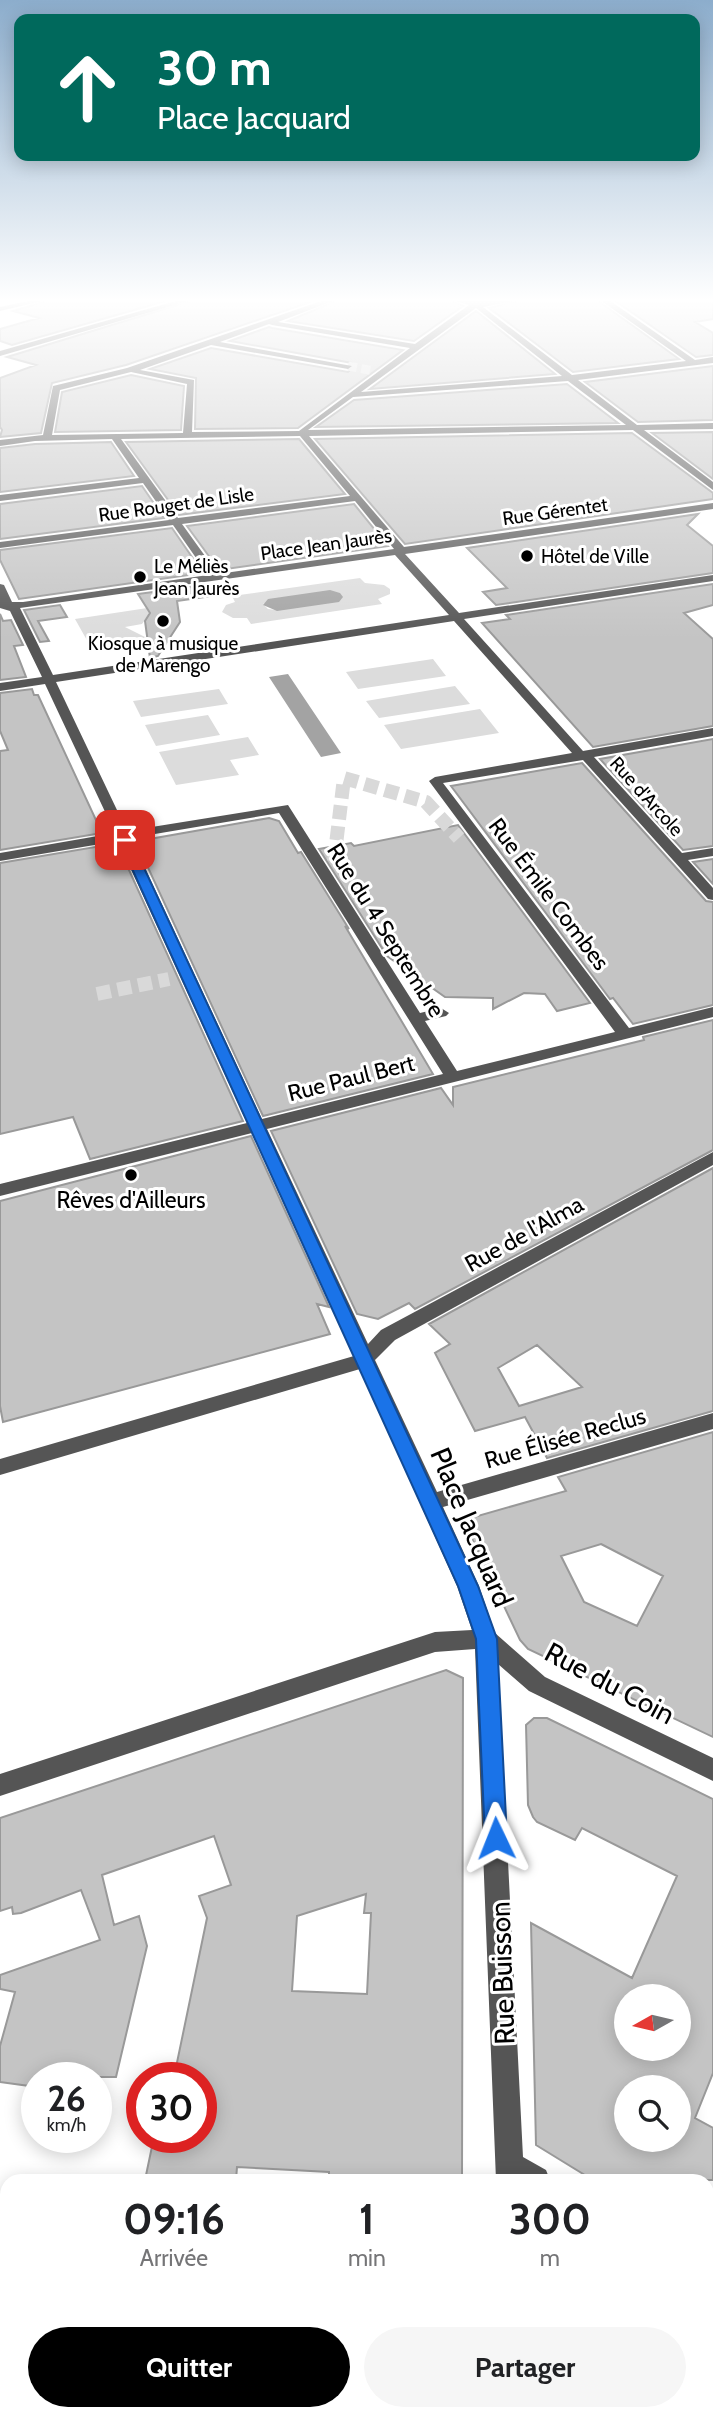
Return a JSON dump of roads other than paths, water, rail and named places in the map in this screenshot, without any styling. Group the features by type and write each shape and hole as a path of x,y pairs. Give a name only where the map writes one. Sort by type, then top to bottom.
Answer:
{"street":[{"path":"47,438 52,413"},
{"path":"187,436 189,413"},
{"path":"303,434 304,429 325,413"},
{"path":"617,413 713,487"},
{"path":"0,443 47,438 713,426"},
{"path":"303,434 402,551"},
{"path":"115,437 216,579"},
{"path":"0,498 146,480"},
{"name":"Rue Rouget de Lisle","path":"0,545 356,498"},
{"name":"Rue Gérentet","path":"402,551 713,506"},
{"name":"Place Jean Jaurès","path":"4,604 26,605 402,551 400,554 580,755"},
{"path":"0,687 713,576"},
{"path":"0,587 4,604 15,609 122,834 0,857"},
{"path":"580,755 713,732"},
{"name":"Rue Émile Combes","path":"580,755 435,781 626,1035"},
{"name":"Rue d'Arcole","path":"580,755 587,757 713,896"},
{"name":"Rue du 4 Septembre","path":"122,834 283,808 452,1076"},
{"name":"Place Jacquard","path":"0,1785 435,1642 486,1639 468,1586 431,1502 122,834"},
{"path":"678,859 713,852"},
{"name":"Rue Paul Bert","path":"0,1190 713,1012"},
{"path":"415,1019 441,1013"},
{"name":"Rue de l'Alma","path":"364,1360 388,1335 713,1158"},
{"path":"0,1467 331,1372 364,1360"},
{"name":"Rue Élisée Reclus","path":"431,1502 713,1421"},
{"name":"Rue du Coin","path":"486,1639 537,1684 713,1770"},
{"name":"Rue Buisson","path":"486,1639 510,2173"}],"tunnel":[{"path":"334,861 344,778 426,802 459,838"},
{"path":"97,994 169,979"}],"place":[{"name":"Hôtel de Ville","path":"527,556"},
{"name":"Le Méliès Jean Jaurès","path":"140,577"},
{"name":"Kiosque à musique de Marengo","path":"163,621"},
{"name":"Rêves d'Ailleurs","path":"131,1175"}]}
